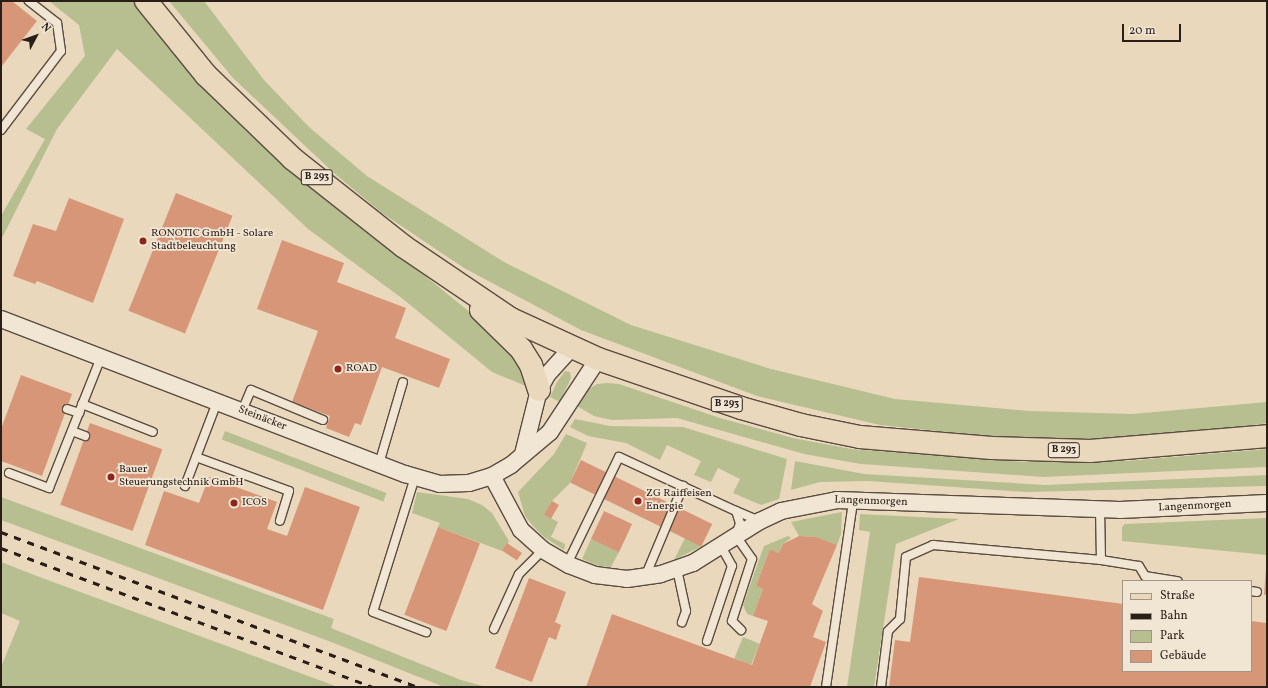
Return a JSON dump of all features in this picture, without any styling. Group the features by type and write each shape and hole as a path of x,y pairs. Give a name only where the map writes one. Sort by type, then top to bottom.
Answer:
{"main road":[{"name":"B 293","path":"146,1 206,75 293,159 403,246 511,318 598,359 741,408 801,425 860,437 992,448 1090,450 1267,436"},
{"path":"436,268 521,349 531,364 539,390"}],"street":[{"name":"Steinäcker","path":"1,318 379,464 415,477 447,484 469,483 492,476 511,465 522,454 550,432 598,359"},
{"path":"522,454 539,390 554,365 572,347"},
{"name":"Langenmorgen","path":"492,476 521,530 543,550 567,564 594,575 627,580 645,577 693,563 760,520 809,504 853,501 1100,509 1267,503"}],"lane":[{"path":"1,130 60,51 57,23 29,1"},
{"path":"9,473 49,488 100,357"},
{"path":"379,464 403,382"},
{"path":"242,411 251,390 323,420"},
{"path":"185,486 217,402"},
{"path":"82,404 153,432"},
{"path":"67,408 79,413"},
{"path":"72,431 85,436"},
{"path":"196,457 289,491 280,521"},
{"path":"567,564 618,457 736,511 760,520"},
{"path":"415,477 373,612 426,632"},
{"path":"645,577 683,486"},
{"path":"826,687 853,501"},
{"path":"1100,509 1101,560"},
{"path":"736,511 740,523 736,536 752,559 732,621 741,630"},
{"path":"881,687 888,631 900,619 906,557 933,545 1101,560 1139,566 1145,576 1171,580"},
{"path":"707,641 732,566 721,546"},
{"path":"494,629 519,574 543,550"},
{"path":"677,568 686,611 682,622"}],"green space":[{"path":"49,1 144,1 246,131 487,326 508,346 523,372 526,386 492,372 403,299 308,229 117,49 57,129 1,240 1,216 45,139 26,129 85,56 79,25"},
{"path":"169,1 204,1 264,80 309,127 367,176 504,262 631,325 771,369 895,399 1029,411 1132,414 1267,402 1267,423 1199,433 1096,440 1004,438 880,425 757,396 581,330 464,268 382,213 335,174 233,78"},
{"path":"565,371 570,372 571,378 560,402 550,397 557,382"},
{"path":"597,384 619,384 720,418 793,438 851,449 1025,462 1126,461 1267,449 1267,467 1043,477 861,464 804,454 677,418 612,420 594,416 577,406 589,389"},
{"path":"575,419 610,426 683,427 787,459 779,499 761,505 733,493 740,479 718,468 711,482 694,475 701,461 667,445 660,460 626,443 588,436 570,427"},
{"path":"225,431 387,493 383,501 222,439"},
{"path":"566,434 587,443 570,483 552,501 545,515 558,522 551,537 565,544 564,550 544,537 525,516 518,492 554,454"},
{"path":"795,461 864,474 1045,485 1267,475 1267,486 1027,492 868,481 820,482 791,490"},
{"path":"417,492 468,499 482,505 492,513 509,541 502,551 438,527 440,523 412,513"},
{"path":"1,497 334,619 331,628 461,680 486,687 444,687 326,640 1,520"},
{"path":"842,512 841,534 837,545 816,537 799,536 791,522"},
{"path":"860,514 959,519 896,544 874,687 847,687 870,532 859,530"},
{"path":"1267,518 1267,555 1122,541 1122,527 1125,524"},
{"path":"788,536 791,538 783,544 779,553 770,549 756,586 763,589 753,616 747,614 743,605 764,546"},
{"path":"685,538 702,546 674,560"},
{"path":"591,539 619,552 611,567 599,566 582,559"},
{"path":"1,562 338,687 1,687 1,667 20,621 1,613"},
{"path":"743,637 760,644 751,665 734,658"}],"building":[{"path":"1,1 12,1 37,21 1,67"},
{"path":"176,193 233,216 185,334 128,311"},
{"path":"69,198 124,219 93,303 37,281 35,284 13,276 33,224 56,231"},
{"path":"282,240 344,263 337,282 406,308 395,338 450,359 439,388 382,367 361,425 355,423 349,437 326,428 330,416 292,402 318,331 257,309"},
{"path":"21,375 72,394 42,476 1,461 1,429"},
{"name":"Bauer Steuerungstechnik GmbH","path":"90,423 162,449 133,531 60,505"},
{"path":"581,460 712,524 701,546 570,482"},
{"path":"209,477 277,502 267,529 287,536 305,487 360,507 323,610 145,545 164,491 199,503"},
{"path":"552,501 559,505 551,519 544,515"},
{"path":"604,511 632,524 619,552 591,539"},
{"path":"438,527 480,543 446,631 404,615"},
{"path":"799,536 816,537 837,545 812,604 823,611 813,637 826,642 810,687 586,687 612,614 752,665 768,621 753,616 763,589 756,586 770,549 779,553 783,544"},
{"path":"507,543 522,553 517,561 502,550"},
{"path":"1266,568 1267,594 1264,595"},
{"path":"919,577 1122,604 1122,672 1252,672 1252,621 1267,623 1267,687 889,687 895,640 910,642"},
{"path":"529,578 566,592 555,622 561,625 556,640 549,637 532,682 495,668"}],"railway":[{"path":"1,532 417,687"},
{"path":"1,548 372,687"}],"place":[{"name":"RONOTIC GmbH - Solare Stadtbeleuchtung","path":"143,241"},
{"name":"ROAD","path":"338,369"},
{"name":"Bauer Steuerungstechnik GmbH","path":"111,477"},
{"name":"ZG Raiffeisen Energie","path":"638,501"},
{"name":"ICOS","path":"234,503"}]}
